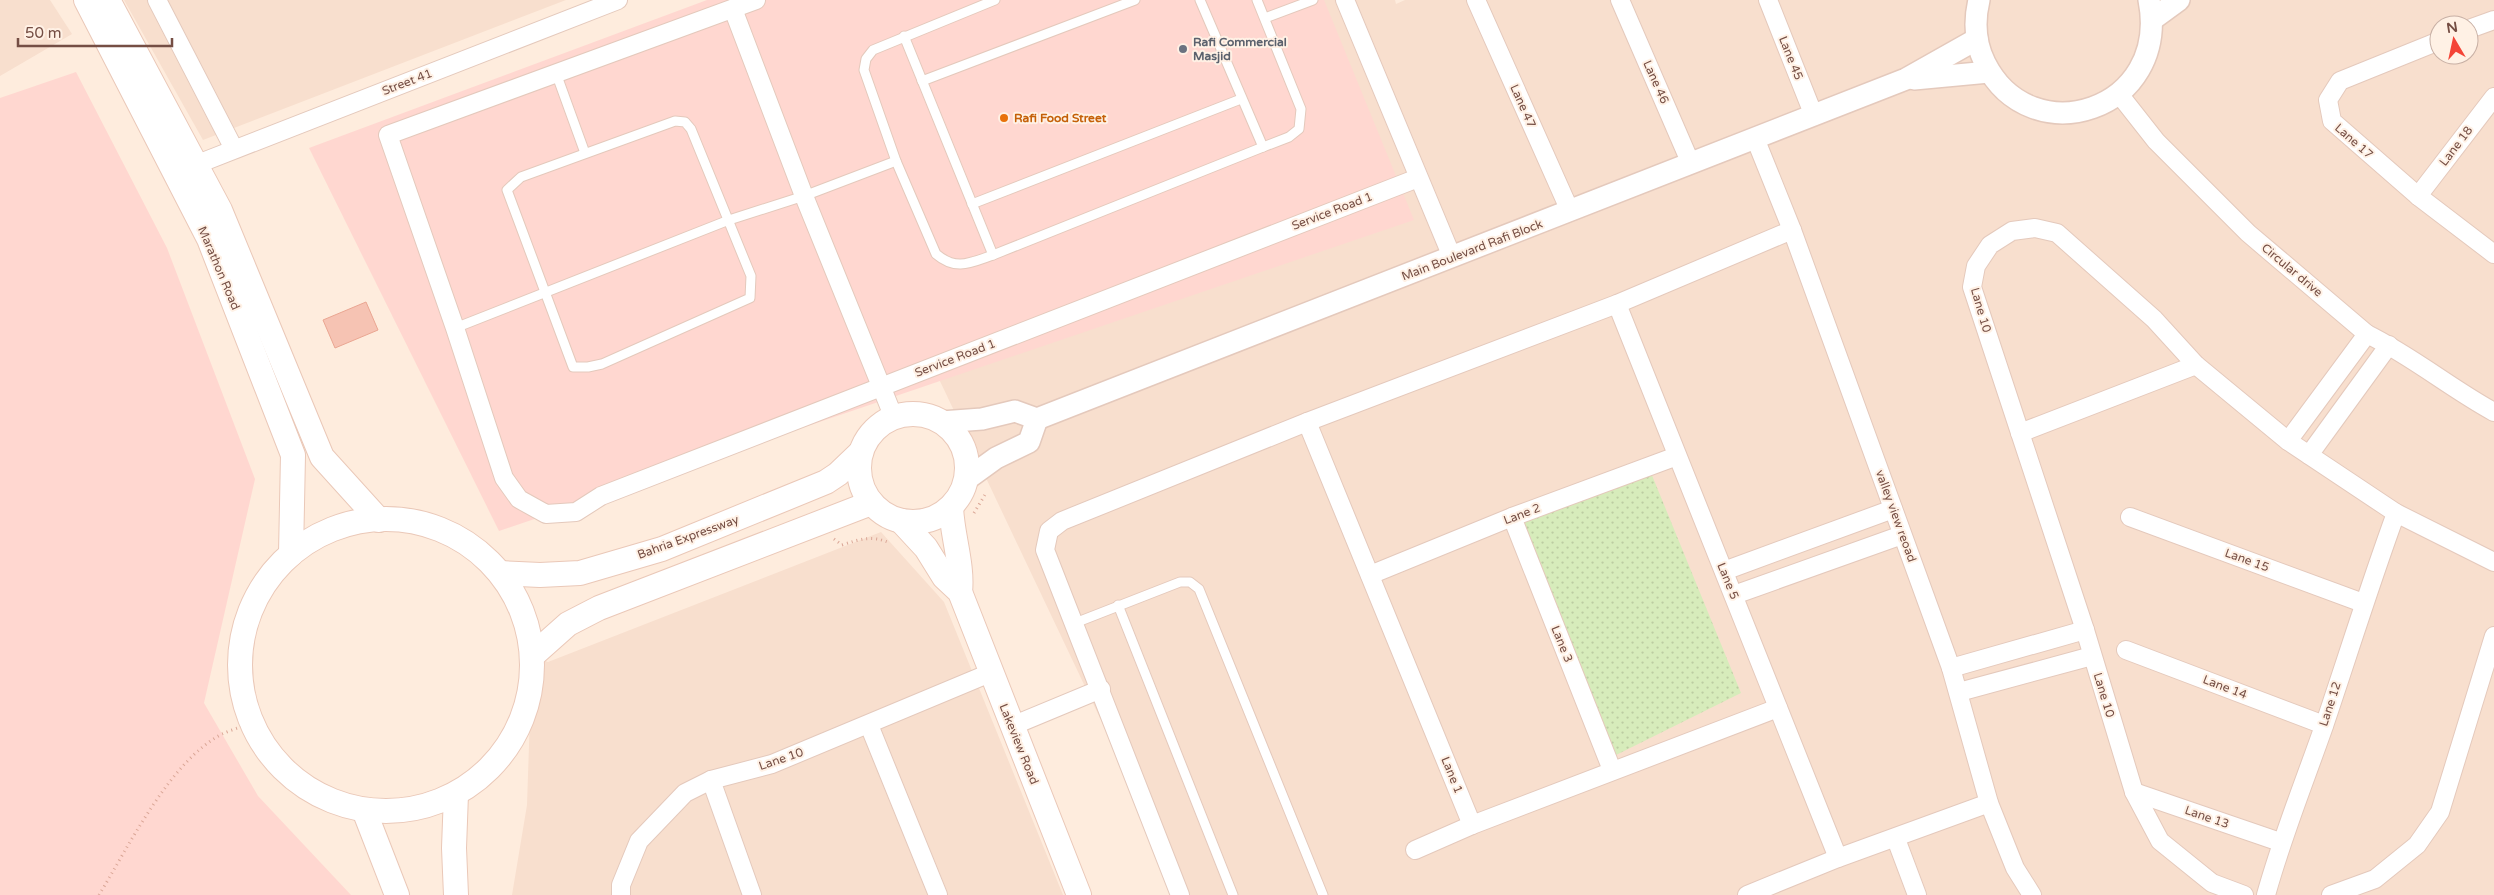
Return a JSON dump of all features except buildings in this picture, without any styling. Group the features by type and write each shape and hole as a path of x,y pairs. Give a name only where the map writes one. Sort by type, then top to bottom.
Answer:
{"main road":[{"name":"Marathon Road","path":"86,0 209,239 293,455 291,554"},
{"name":"Marathon Road","path":"108,0 220,210 322,456 379,520"},
{"path":"918,414 941,422 949,427 961,442 967,460 966,479 961,494 951,507 933,519 923,522 901,521 884,515 871,503 864,492 860,479 859,465 861,452 874,431 894,418 918,414"},
{"name":"Bahria Expressway","path":"500,573 540,575 580,572 662,549 826,482 838,474 861,452"},
{"path":"532,656 568,624 599,608 871,503"},
{"path":"951,507 952,531 962,574 960,592"},
{"path":"402,520 424,524 446,532 484,556 500,573 516,598 527,626 532,656 532,684 525,710 514,736 498,759 479,778 456,794 426,805 396,811 364,810 328,800 296,781 270,755 251,723 241,687 240,650 249,614 266,581 291,554 311,540 333,529 356,522 402,520"},
{"path":"901,521 926,548 944,577 960,592"},
{"name":"Lakeview Road","path":"960,592 990,673 1079,895"},
{"path":"456,794 454,848 456,895"},
{"path":"364,810 397,895"}],"street":[{"path":"157,0 234,150"},
{"name":"Street 41","path":"195,165 618,0"},
{"path":"556,73 756,0"},
{"path":"1346,0 1452,257"},
{"name":"Lane 47","path":"1476,0 1570,211"},
{"name":"Lane 46","path":"1620,0 1691,164"},
{"name":"Lane 45","path":"1768,0 1814,116"},
{"path":"1980,0 1976,24 1977,38 1981,56 1989,72 2012,96 2041,110 2073,112 2089,109 2118,94 2136,77 2147,56 2152,32 2151,10 2179,0"},
{"path":"733,9 804,196 894,418"},
{"path":"2479,26 2494,20"},
{"path":"1906,80 1977,38"},
{"name":"Lane 17","path":"2429,45 2340,81 2328,100 2332,121 2418,196 2494,254"},
{"path":"1906,80 1989,72"},
{"name":"Service Road 1","path":"556,73 388,135 455,328 504,478 519,500 546,514 576,512 601,496 1418,178"},
{"name":"Main Boulevard Rafi Block","path":"1037,420 1906,80"},
{"name":"Circular drive","path":"2118,94 2156,141 2248,233 2367,334 2389,345 2462,395 2494,412"},
{"name":"Lane 18","path":"2418,196 2494,97"},
{"name":"valley view reoad","path":"1756,138 1792,230 1951,668 1989,803 2015,868 2032,895"},
{"name":"Lane 10","path":"2244,895 2212,883 2160,842 2134,792 2085,630 1972,287 1976,266 1990,245 2012,232 2035,228 2057,233 2154,319 2196,365 2288,441 2396,513 2494,562"},
{"path":"1176,894 1101,688 1045,550 1049,531 1062,521 1307,422 1617,304 1792,230"},
{"name":"Lane 5","path":"1617,304 1838,858"},
{"path":"2288,441 2367,334"},
{"path":"2309,455 2389,345"},
{"path":"2020,433 2196,365"},
{"path":"941,422 982,419 1015,411 1037,420 1029,442 996,458 966,479"},
{"name":"Lane 1","path":"1307,422 1472,825"},
{"name":"Lane 2","path":"1370,575 1512,517 1677,456"},
{"path":"1724,571 1893,510"},
{"name":"Lane 12","path":"2266,895 2280,842 2324,724 2363,603 2396,513"},
{"name":"Lane 3","path":"1512,517 1612,770"},
{"name":"Lane 15","path":"2130,517 2363,603"},
{"path":"1734,595 1902,535"},
{"path":"1951,668 2085,630"},
{"path":"2330,895 2375,879 2417,845 2440,812 2494,636"},
{"name":"Lane 14","path":"2126,650 2324,724"},
{"path":"1959,692 2092,656"},
{"name":"Lane 10","path":"620,895 621,885 639,841 685,793 710,780 772,764 990,673"},
{"path":"1012,726 1101,688"},
{"path":"1415,850 1472,825 1612,770 1778,708"},
{"path":"869,725 938,895"},
{"path":"710,780 752,895"},
{"name":"Lane 13","path":"2134,792 2280,842"},
{"path":"1749,895 1838,858 1896,839 1989,803"},
{"path":"1896,839 1917,895"}],"lane":[{"path":"995,0 873,50 866,59 864,70 896,161 936,254 946,262 957,265 993,255 1289,137 1299,129 1301,109 1257,0"},
{"path":"922,81 1136,0"},
{"path":"1200,0 1263,147"},
{"path":"1265,18 1313,0"},
{"path":"904,36 993,255"},
{"path":"556,73 585,154"},
{"path":"972,204 1241,99"},
{"path":"675,121 685,122 691,129 751,276 750,298 602,364 588,367 573,367 507,190 521,177 585,154 675,121"},
{"path":"455,328 729,220 804,196 896,161"},
{"path":"1074,622 1180,582 1190,582 1199,589 1323,895"},
{"path":"1118,605 1233,895"}],"path":[{"path":"99,895 150,810 184,766 221,735 251,723"}],"shaded area":[{"path":"0,0 50,0 72,34 0,76"},
{"path":"124,0 566,0 203,140"},
{"path":"707,0 1324,0 1414,220 499,531 309,148"},
{"path":"759,0 1395,0 1396,4 1405,0 2494,0 2494,895 1184,895"},
{"path":"76,72 167,248 255,479 204,703 258,796 351,895 0,895 0,98"},
{"path":"881,532 944,602 1063,895 512,895 527,805 532,656 548,662"}],"green space":[{"path":"1649,468 1741,693 1612,757 1519,518"}],"place":[{"name":"Rafi Commercial Masjid","path":"1183,49"},
{"name":"Rafi Food Street","path":"1004,118"}]}
